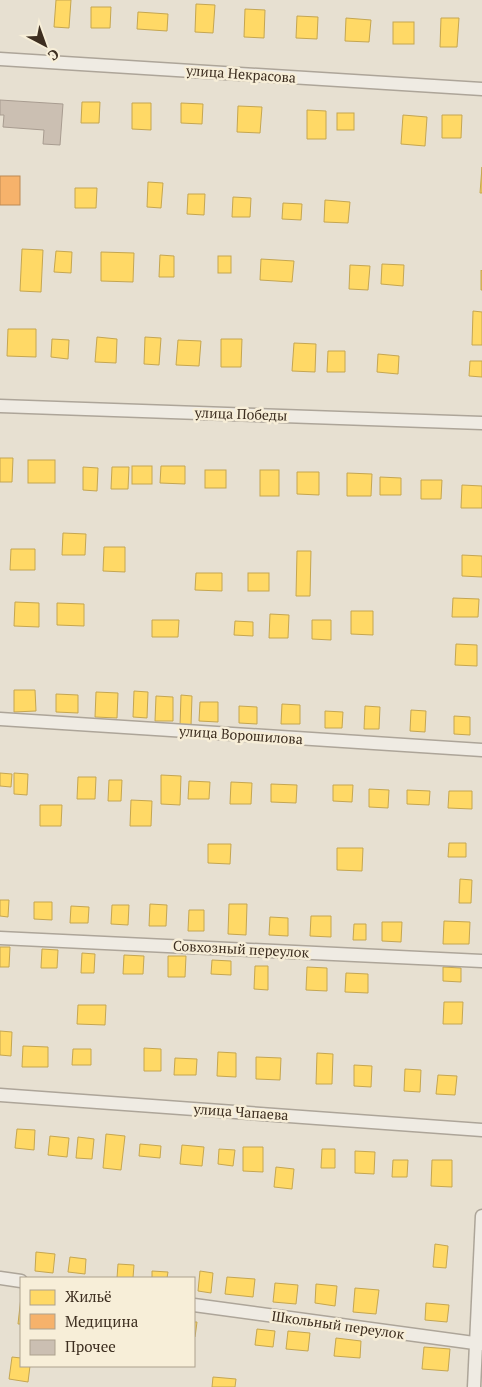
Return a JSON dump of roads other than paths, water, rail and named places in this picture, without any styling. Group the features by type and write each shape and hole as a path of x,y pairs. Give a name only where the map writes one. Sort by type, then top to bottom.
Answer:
{"street":[{"name":"улица Некрасова","path":"0,59 482,89"},
{"name":"улица Победы","path":"0,406 482,423"},
{"name":"улица Ворошилова","path":"0,719 482,750"},
{"name":"Совхозный переулок","path":"0,938 482,961"},
{"name":"улица Чапаева","path":"0,1095 482,1130"},
{"path":"474,1387 479,1344 482,1216"},
{"path":"0,1278 20,1281"},
{"name":"Школьный переулок","path":"195,1305 479,1344"}]}
